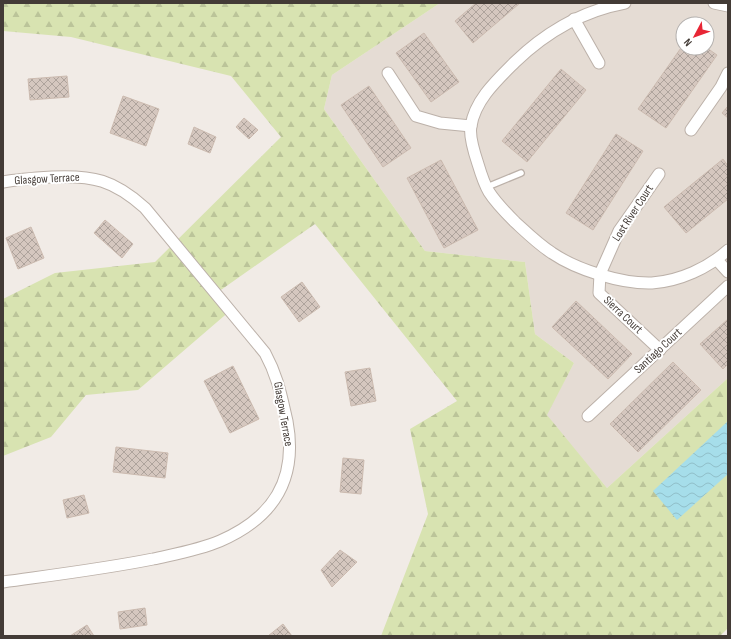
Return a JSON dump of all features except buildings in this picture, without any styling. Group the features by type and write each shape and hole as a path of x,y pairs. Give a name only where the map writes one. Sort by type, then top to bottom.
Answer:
{"street":[{"path":"625,3 613,5 574,19 539,41 498,79 479,102 471,126 474,151 481,174 490,193 507,214 532,238 553,254 577,266 613,279 652,283 670,280 690,274 717,260 728,250"},
{"path":"714,3 728,6"},
{"path":"574,19 599,63"},
{"path":"388,73 416,116 440,123 471,126"},
{"path":"691,130 721,87 728,73"},
{"name":"Lost River Court","path":"600,274 619,231 659,174"},
{"name":"Glasgow Terrace","path":"3,182 22,178 76,176 94,178 114,185 131,195 145,208 265,353 274,370 280,388 290,436 290,453 285,478 271,505 258,519 242,530 219,542 192,550 120,566 3,582"},
{"path":"717,260 728,272"},
{"name":"Sierra Court","path":"600,274 599,293 660,350"},
{"name":"Santiago Court","path":"588,416 728,286"}],"lane":[{"path":"487,188 522,173"}],"shaded area":[{"path":"440,3 728,3 728,378 607,488 546,415 574,363 535,334 525,262 425,251 324,109 332,75"}],"green space":[{"path":"3,3 440,3 332,75 324,109 425,251 525,262 535,334 574,363 547,415 607,488 728,378 728,628 720,636 381,636 428,514 410,429 457,401 315,224 218,292 231,310 138,390 86,395 51,437 3,456 3,299 55,273 155,262 281,137 231,76 71,37 3,31"}],"water":[{"path":"728,421 728,474 677,520 653,491"}]}
